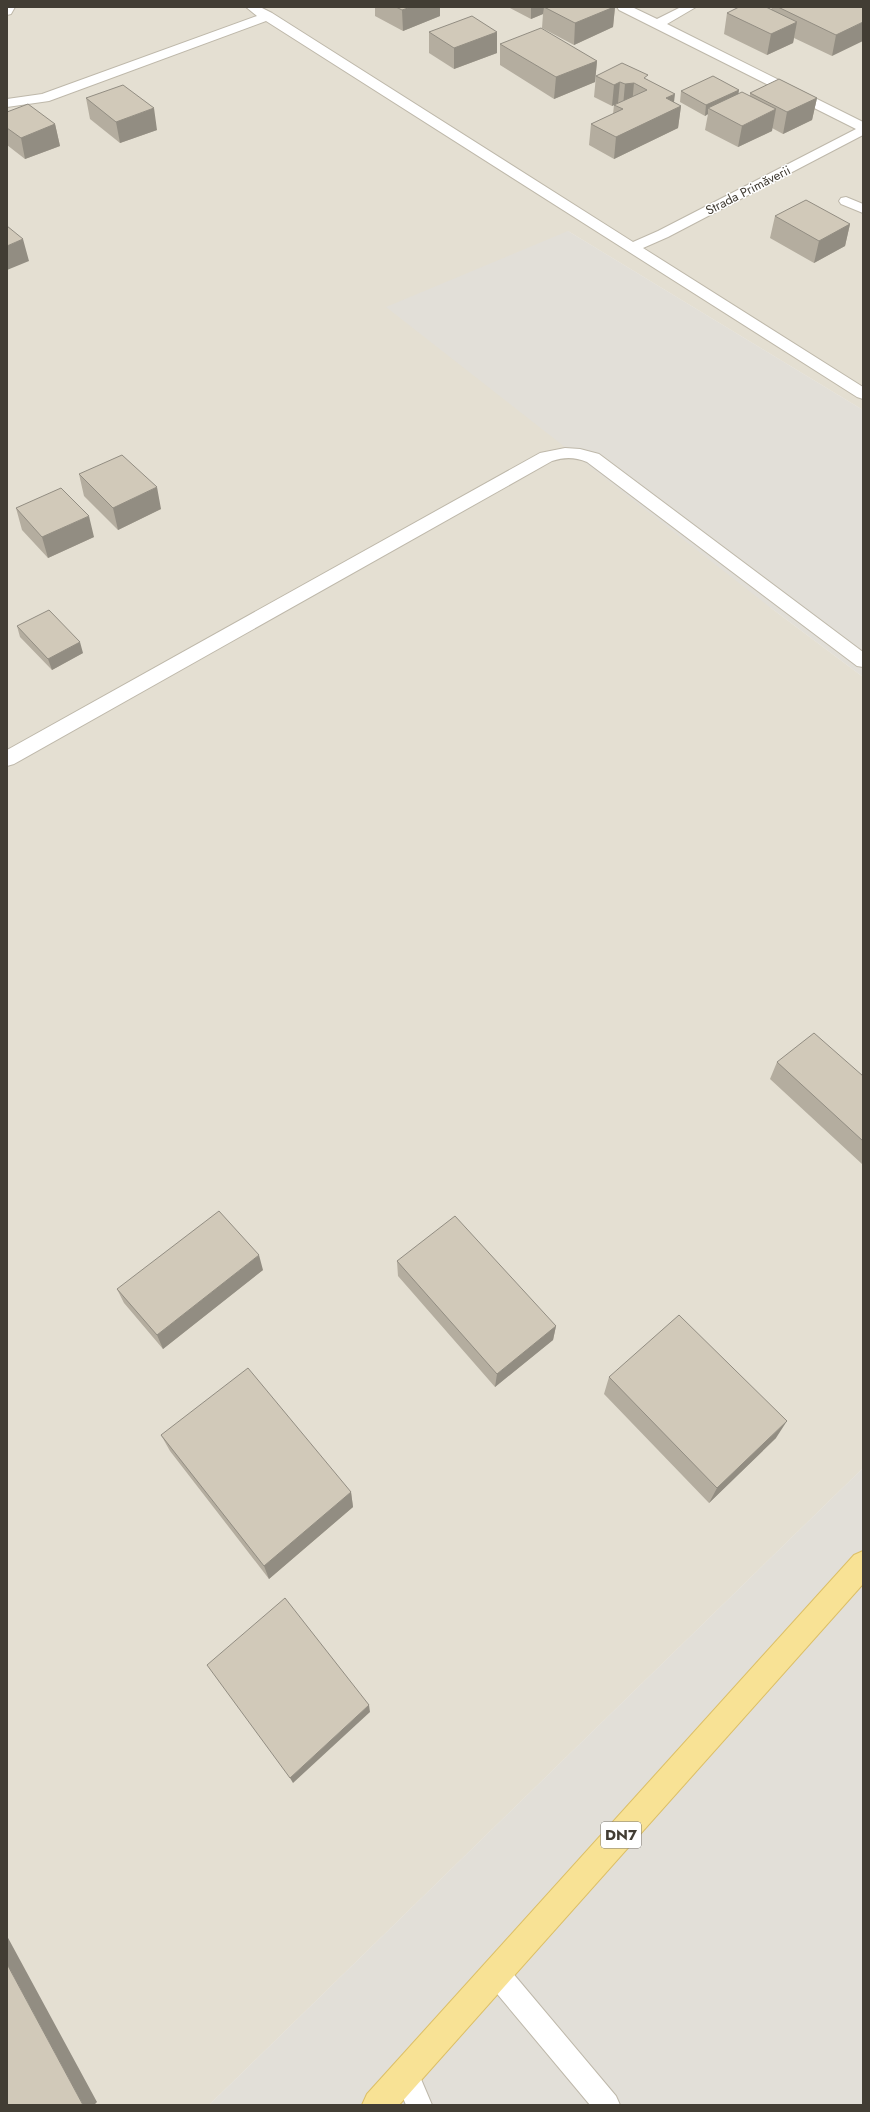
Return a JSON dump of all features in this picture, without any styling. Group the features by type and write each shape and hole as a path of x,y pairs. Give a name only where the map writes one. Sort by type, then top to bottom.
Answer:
{"main road":[{"name":"DN7","path":"378,2105 863,1564"}],"street":[{"path":"7,11 9,7"},
{"path":"252,7 863,394"},
{"path":"623,7 863,127"},
{"path":"657,24 690,7"},
{"path":"7,103 44,98 268,16"},
{"name":"Strada Primăverii","path":"631,248 663,234 863,130"},
{"path":"846,201 863,209"},
{"path":"7,759 546,457 565,452 579,453 593,458 863,661"}],"lane":[{"path":"497,1974 607,2105"},
{"path":"406,2074 419,2105"}],"shaded area":[{"path":"7,7 863,7 863,410 568,231 771,608 863,677 863,1468 209,2105 7,2105"},
{"path":"568,231 863,410 863,677 771,608 386,307"},
{"path":"863,1468 863,2105 209,2105"}],"building":[{"path":"396,7 411,7 402,10"},
{"path":"544,7 614,7 575,23"},
{"path":"739,7 766,7 797,22 771,34 727,13"},
{"path":"778,7 860,7 863,8 863,22 836,35"},
{"path":"472,16 497,32 454,48 429,32"},
{"path":"541,28 597,61 556,77 500,44"},
{"path":"622,63 648,75 644,78 675,94 666,98 681,106 616,137 591,124 623,109 614,105 647,90 634,83 625,84 620,82 614,85 596,76"},
{"path":"713,76 739,90 706,105 681,91"},
{"path":"779,79 817,98 787,112 750,93"},
{"path":"123,85 154,108 116,122 86,98"},
{"path":"742,92 776,109 742,126 708,108"},
{"path":"28,104 55,124 21,138 7,128 7,112"},
{"path":"806,200 850,224 819,241 775,216"},
{"path":"7,226 23,239 7,246"},
{"path":"122,455 157,487 113,508 79,474"},
{"path":"61,488 89,516 42,537 16,508"},
{"path":"49,610 80,642 48,659 17,626"},
{"path":"814,1033 863,1076 863,1141 777,1062"},
{"path":"219,1211 259,1255 157,1335 117,1289"},
{"path":"455,1216 556,1326 497,1374 397,1261"},
{"path":"679,1315 787,1421 717,1488 609,1377"},
{"path":"248,1368 351,1492 264,1566 161,1435"},
{"path":"285,1598 369,1705 290,1778 207,1665"},
{"path":"7,1964 83,2105 7,2105"}]}
